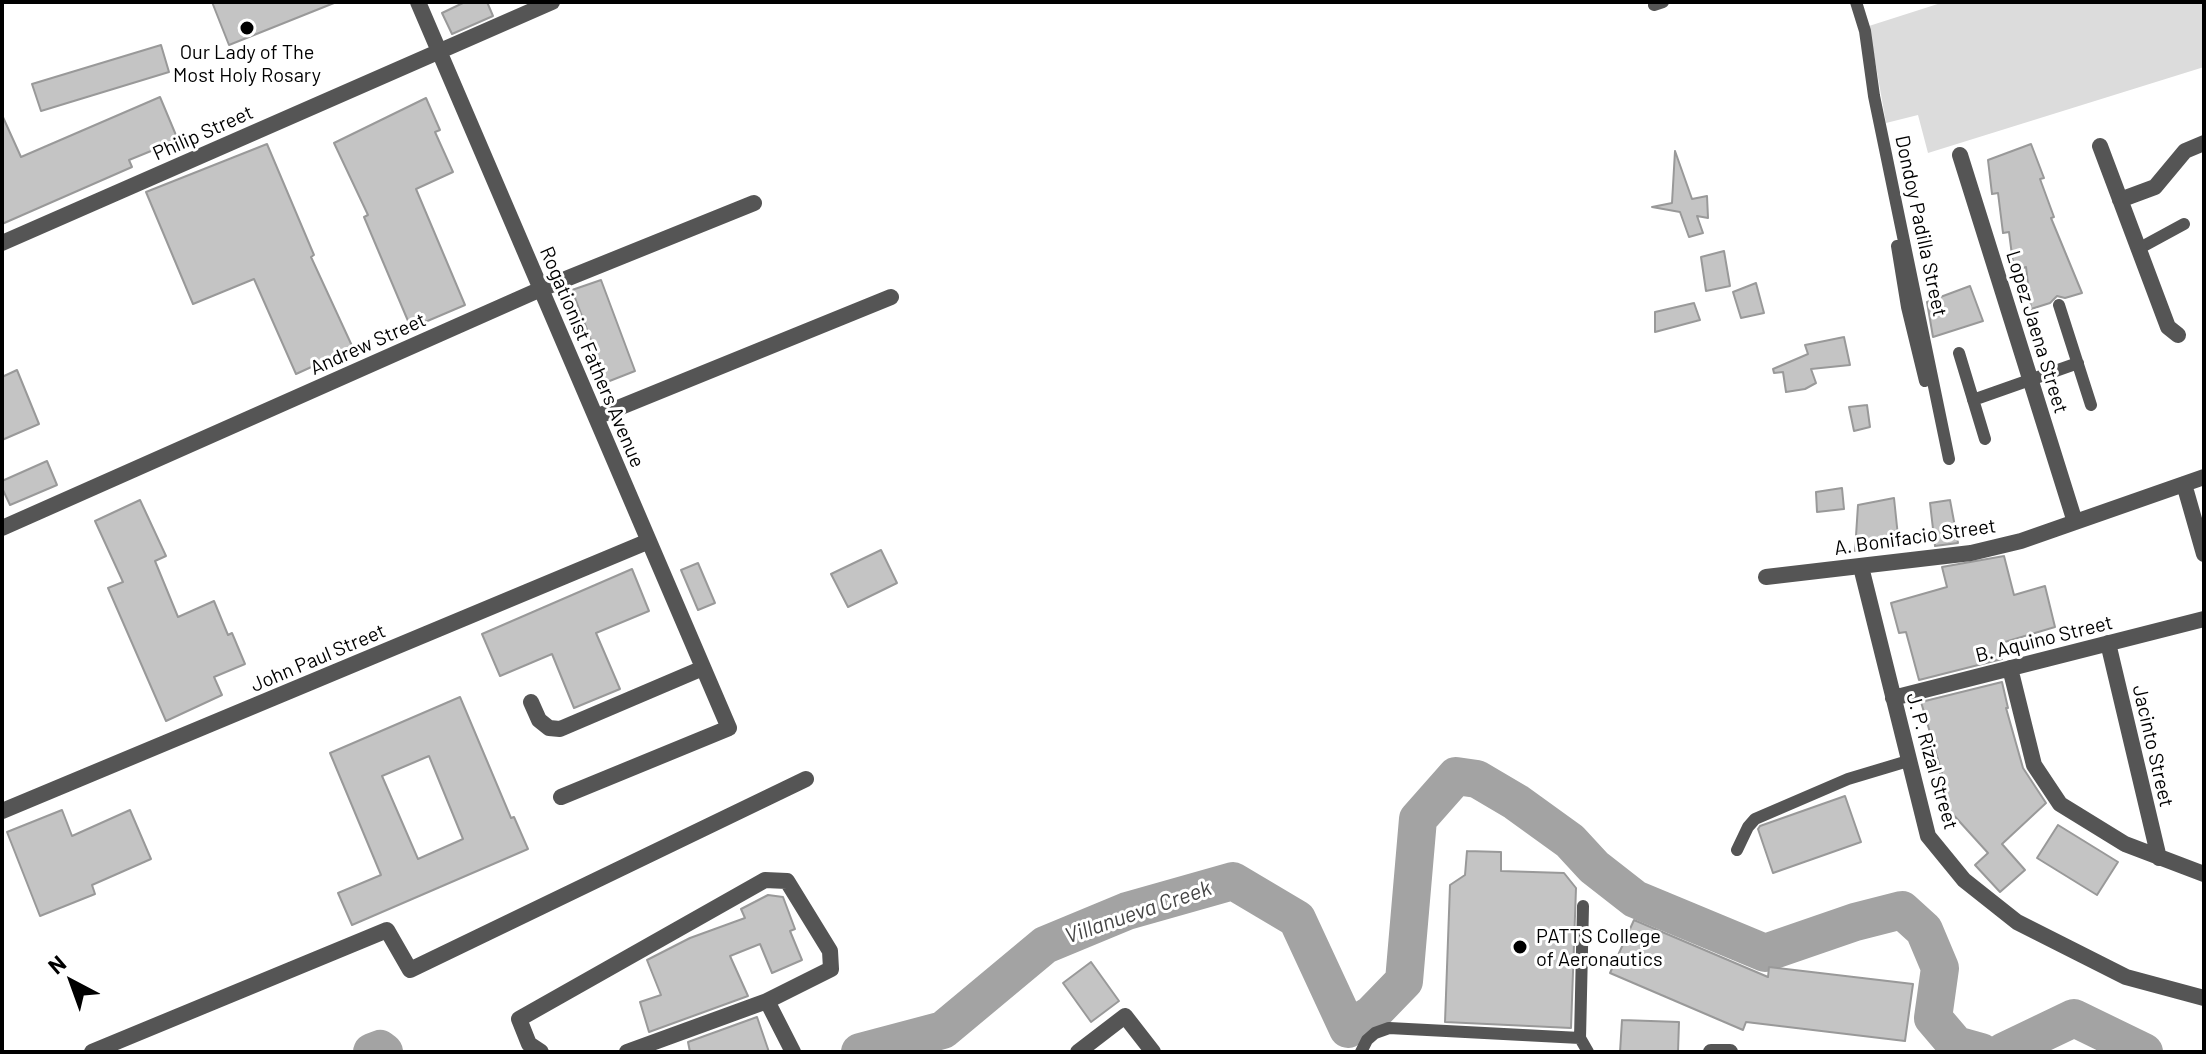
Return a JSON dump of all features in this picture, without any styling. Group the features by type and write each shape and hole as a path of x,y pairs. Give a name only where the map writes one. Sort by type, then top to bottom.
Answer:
{"street":[{"name":"Rogationist Fathers Avenue","path":"418,2 729,728 561,797"},
{"name":"Philip Street","path":"2,243 552,2"},
{"path":"2120,200 2155,187 2185,151 2204,143"},
{"path":"2100,146 2168,327 2178,335"},
{"name":"Lopez Jaena Street","path":"1960,155 2075,522"},
{"name":"Andrew Street","path":"2,528 541,289 754,203"},
{"path":"596,417 891,297"},
{"name":"A. Bonifacio Street","path":"1766,577 1971,553 2021,541 2204,477"},
{"path":"2184,484 2204,554"},
{"name":"John Paul Street","path":"2,811 649,541"},
{"name":"J. P. Rizal Street","path":"1861,567 1928,836 1964,880 2017,922 2126,977 2204,998"},
{"name":"B. Aquino Street","path":"1893,698 2204,619"},
{"name":"Jacinto Street","path":"2108,643 2159,858"},
{"path":"531,702 539,720 549,728 560,729 703,668"},
{"path":"2010,668 2034,765 2060,804 2125,844 2204,874"},
{"path":"92,1052 387,930 410,970 806,779"},
{"path":"541,1052 529,1044 519,1019 765,880 787,881 830,951 831,969 767,1001 627,1052"},
{"path":"767,1001 792,1050"},
{"path":"1078,1052 1125,1016 1153,1052"},
{"path":"1711,1052 1730,1052"}],"lane":[{"name":"Dondoy Padilla Street","path":"1856,2 1865,31 1874,96 1949,459"},
{"path":"2138,249 2184,224"},
{"path":"2059,305 2091,405"},
{"path":"1959,353 1985,439"},
{"path":"1973,400 2078,363"},
{"path":"1737,850 1755,819 1848,779 1908,761"},
{"path":"1583,906 1580,1038 1588,1052"},
{"path":"1361,1052 1375,1033 1389,1028 1580,1038"}],"shaded area":[{"path":"1944,2 2204,2 2204,67 1928,153 1918,115 1886,123 1869,26"}],"building":[{"name":"Our Lady of The Most Holy Rosary","path":"212,2 334,2 334,3 229,45"},
{"path":"465,2 487,2 493,16 452,34 442,13"},
{"path":"161,45 169,72 41,111 32,84"},
{"path":"160,97 178,140 129,160 132,167 2,224 2,115 21,157"},
{"path":"426,98 440,130 435,132 453,172 416,189 465,305 411,328 364,217 368,215 334,143"},
{"path":"267,144 314,255 311,257 353,348 296,374 254,279 193,304 146,192"},
{"path":"2031,144 2044,178 2040,179 2054,217 2051,218 2082,293 2065,298 2057,296 2050,303 2031,309 2026,267 2014,271 2009,232 2003,233 1998,193 1992,194 1988,160"},
{"path":"1675,151 1692,199 1707,196 1708,218 1697,216 1703,233 1689,237 1680,212 1652,207 1672,203"},
{"path":"1724,251 1730,286 1706,291 1701,257"},
{"path":"601,280 635,371 607,382 572,290"},
{"path":"1756,283 1764,313 1741,318 1733,292"},
{"path":"1970,286 1983,321 1933,337 1927,302"},
{"path":"1694,303 1700,320 1655,332 1655,312"},
{"path":"1844,337 1850,365 1811,369 1816,383 1805,389 1786,392 1783,372 1774,373 1773,369 1808,354 1805,345"},
{"path":"17,370 39,424 2,440 2,377"},
{"path":"1867,405 1870,427 1854,431 1849,407"},
{"path":"47,461 57,485 10,505 2,481"},
{"path":"1842,488 1844,509 1817,512 1816,492"},
{"path":"1894,498 1899,546 1855,551 1858,505"},
{"path":"140,500 166,556 155,561 178,617 214,601 228,635 232,633 245,664 214,677 222,695 166,721 108,588 123,582 95,521"},
{"path":"1950,500 1958,543 1935,546 1930,503"},
{"path":"881,550 897,583 848,607 831,574"},
{"path":"2004,556 2014,595 2045,586 2055,627 1998,644 2002,659 1919,680 1906,632 1899,633 1891,603 1947,587 1942,567"},
{"path":"698,563 715,603 698,610 681,570"},
{"path":"632,569 649,611 596,633 620,689 574,708 552,654 500,676 482,634"},
{"path":"2002,682 2023,768 2046,803 2002,844 2025,870 2000,892 1975,865 1988,853 1949,810 1942,773 1921,702"},
{"path":"460,697 511,818 514,817 528,849 352,925 338,893 381,875 330,753","holes":["429,756 463,839 418,859 382,776"]},
{"path":"1845,796 1861,842 1773,873 1758,829 1760,826"},
{"path":"62,810 72,836 130,810 151,859 92,885 95,894 40,916 7,832"},
{"path":"2058,825 2118,862 2097,895 2037,858"},
{"path":"1467,851 1501,852 1501,871 1564,873 1576,888 1571,1028 1445,1022 1450,885 1465,875"},
{"path":"768,895 783,897 795,929 790,931 802,960 772,973 760,944 730,956 748,996 649,1032 640,1002 661,995 647,960 690,938 745,918 741,909"},
{"path":"1634,920 1768,977 1769,967 1913,984 1905,1041 1746,1022 1743,1030 1610,973"},
{"path":"1091,962 1119,1001 1091,1022 1063,983"},
{"path":"757,1017 769,1052 690,1052 688,1042"},
{"path":"1622,1020 1679,1022 1678,1052 1620,1052"}],"waterway":[{"name":"Villanueva Creek","path":"860,1052 943,1030 1045,945 1127,911 1233,881 1297,919 1348,1029 1372,1014 1404,981 1418,819 1456,776 1477,779 1516,802 1570,841 1594,867 1635,899 1765,953 1855,922 1902,910 1924,930 1940,968 1933,1018 1956,1045 1981,1052"},
{"name":"Villanueva Creek","path":"2003,1052 2074,1018 2144,1052"},
{"name":"Villanueva Creek","path":"372,1052 380,1049 384,1052"}],"place":[{"name":"Our Lady of The Most Holy Rosary","path":"247,28"},
{"name":"PATTS College of Aeronautics","path":"1520,947"}]}
